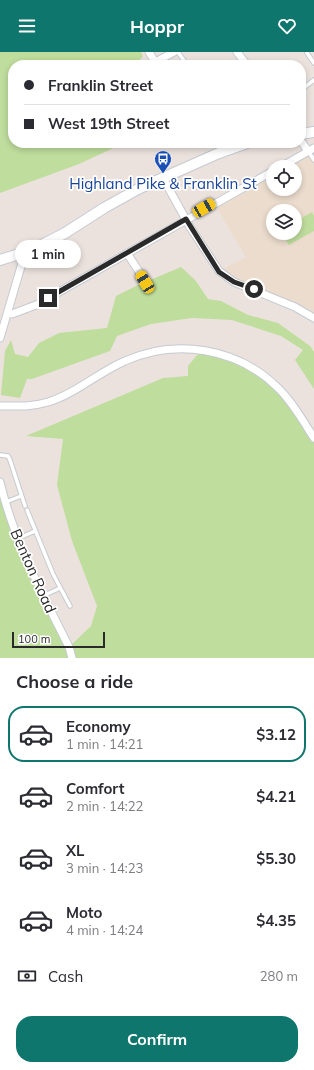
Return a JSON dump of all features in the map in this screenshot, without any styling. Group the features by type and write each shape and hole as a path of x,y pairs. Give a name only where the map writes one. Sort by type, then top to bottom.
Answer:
{"street":[{"path":"159,60 174,52"},
{"path":"237,52 243,60"},
{"path":"0,260 25,253 65,233 124,196 230,148"},
{"path":"293,160 311,149"},
{"path":"12,314 36,304 266,175"},
{"path":"163,178 186,219 216,267 224,276 295,307 314,318"},
{"path":"0,338 2,325 25,253"},
{"path":"127,253 147,284"},
{"path":"0,406 21,406 49,402 125,361 156,351 189,349 220,354 260,372 278,388 314,438"},
{"name":"Benton Road","path":"0,482 5,503 17,539 43,596 69,647 72,658"}],"lane":[{"path":"307,53 314,63"},
{"path":"306,86 314,80"},
{"path":"311,149 314,160"},
{"path":"0,455 8,456 10,460 21,496 35,532 60,588 70,606"},
{"path":"5,503 21,496"},
{"path":"17,539 35,532"},
{"path":"43,596 60,588"}],"shaded area":[{"path":"308,151 314,160 314,318 219,271 246,257 214,203 266,175 266,196 302,196 302,160 293,160"}],"green space":[{"path":"0,52 141,52 143,56 139,60 8,60 8,148 113,148 79,164 0,193"},
{"path":"312,212 314,216 314,231 302,238 302,218"},
{"path":"286,240 298,240 289,245"},
{"path":"181,267 196,281 208,299 221,301 248,315 278,323 310,346 314,352 314,389 295,360 303,350 281,336 232,320 192,318 151,324 117,336 110,351 32,379 27,379 20,398 1,395 5,351 11,340 15,354 28,357 39,343 59,333 107,328 116,296"},
{"path":"205,351 240,361 278,388 314,438 314,658 0,658 0,482 5,503 69,647 91,626 97,606 72,541 57,485 63,439 26,436 163,378 188,376 188,366 197,355"}],"place":[{"name":"Highland Pike & Franklin St","path":"163,174"}],"route":[{"path":"48,298 186,219 219,272 234,282 254,289"}]}
